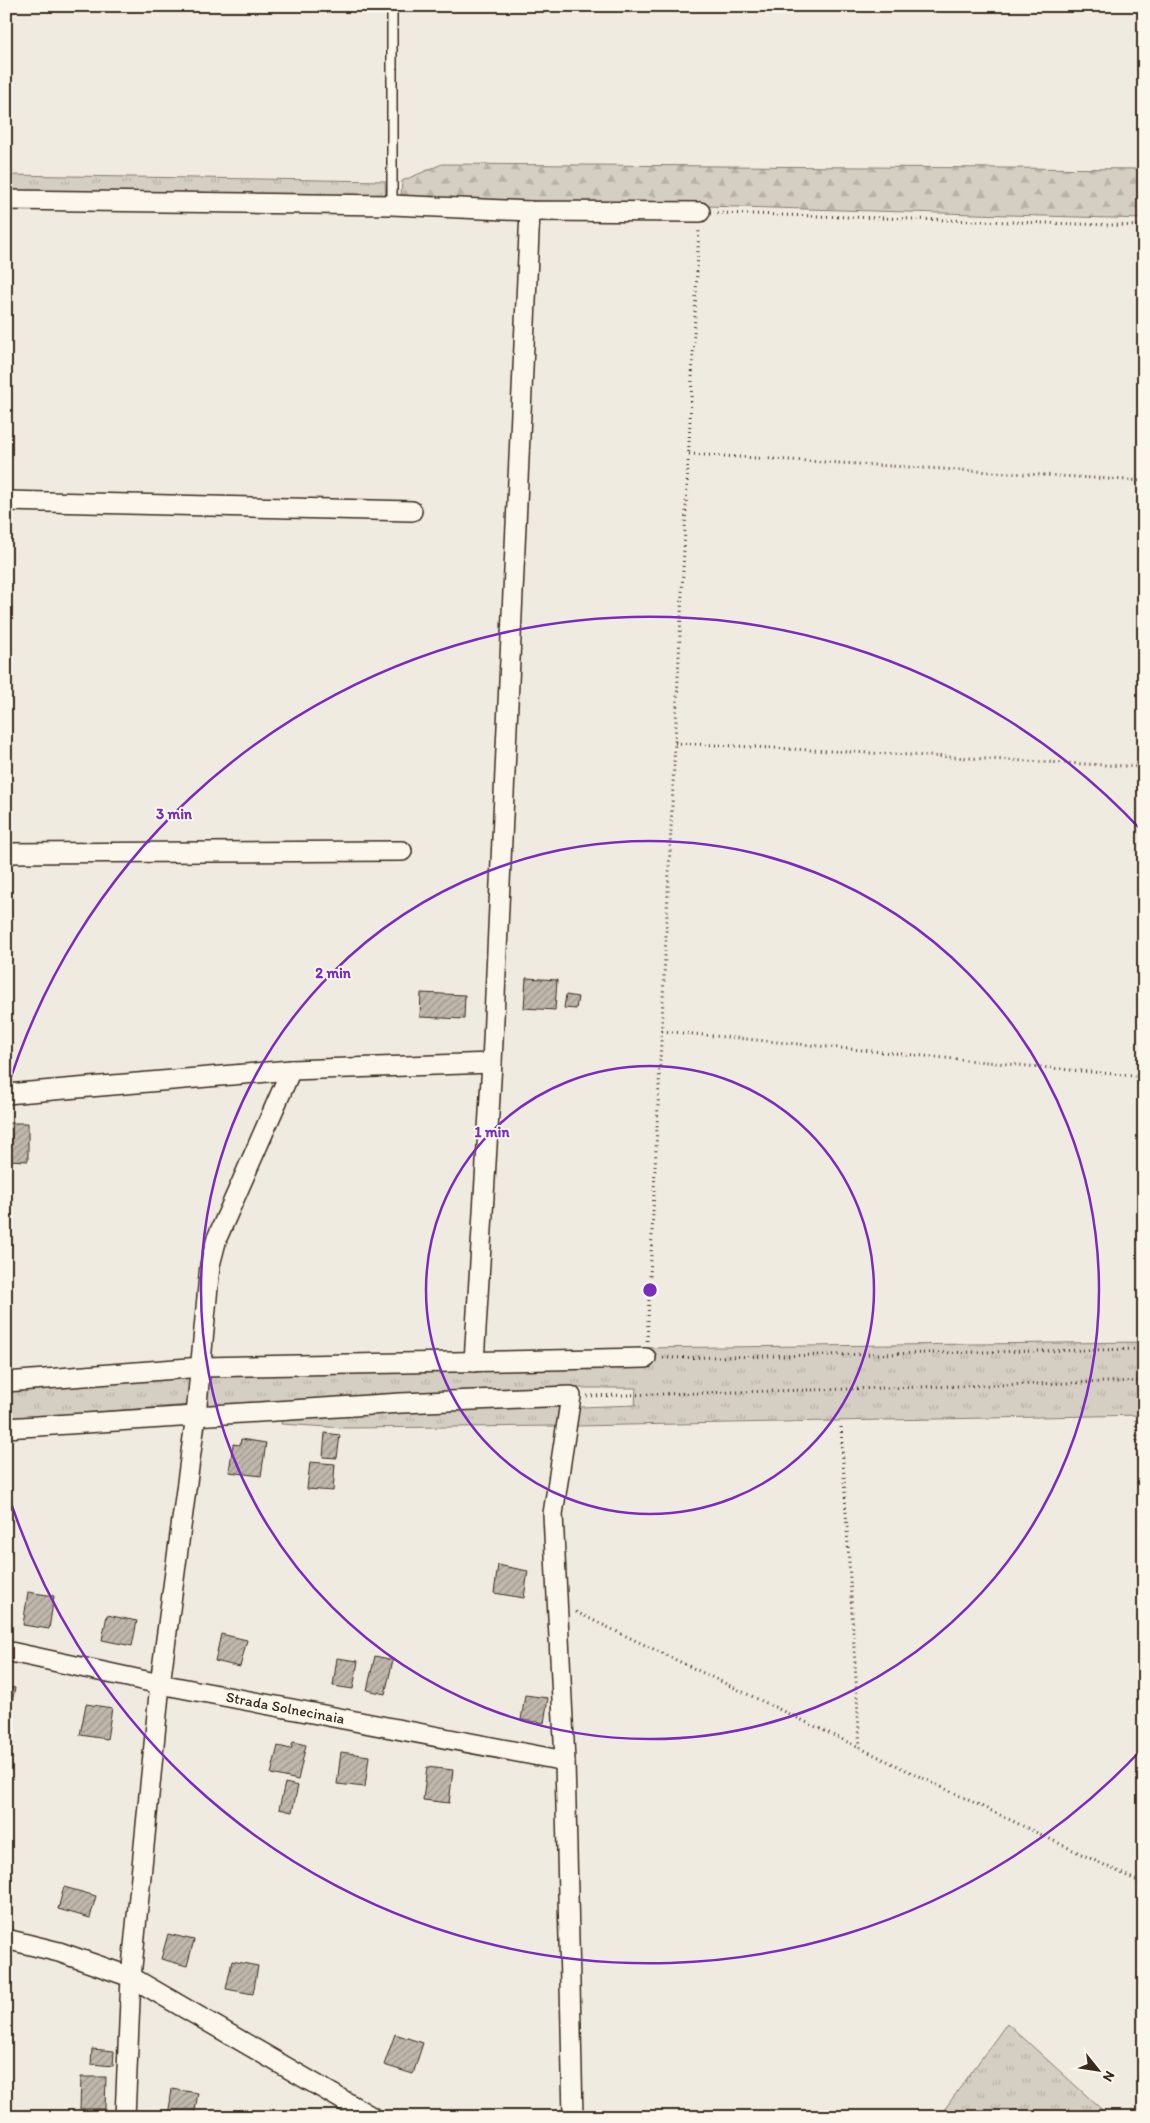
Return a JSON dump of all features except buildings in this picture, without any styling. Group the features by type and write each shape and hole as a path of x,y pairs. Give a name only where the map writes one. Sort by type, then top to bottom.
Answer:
{"street":[{"path":"6,200 392,206 530,211 700,212"},
{"path":"474,1362 492,1063 530,211"},
{"path":"6,501 412,511"},
{"path":"6,853 402,851"},
{"path":"6,1094 291,1070 492,1063"},
{"path":"125,2117 131,1978 160,1684 202,1367 210,1265 217,1238 291,1070"},
{"path":"6,1382 202,1367 646,1358"},
{"path":"6,1428 196,1415 571,1396 553,1514 565,1761 573,2117"},
{"name":"Strada Solnecinaia","path":"6,1651 160,1684 565,1761"},
{"path":"6,1940 59,1952 131,1978 372,2117"}],"lane":[{"path":"392,6 392,206"}],"path":[{"path":"1144,226 700,212 646,1358 1144,1349"},
{"path":"689,454 1144,481"},
{"path":"675,743 1144,767"},
{"path":"662,1031 1144,1077"},
{"path":"571,1396 1144,1381"},
{"path":"1136,1420 1144,1587"},
{"path":"841,1427 860,1748"},
{"path":"557,1603 1144,1884"}],"green space":[{"path":"442,164 1144,169 1144,219 401,197 402,181"},
{"path":"6,175 385,181 386,200 6,194"},
{"path":"1144,1342 1144,1415 575,1426 580,1407 635,1405 636,1388 571,1388 205,1407 209,1374 637,1365 638,1348"},
{"path":"193,1374 189,1405 6,1419 6,1388"},
{"path":"565,1403 559,1426 344,1428 281,1424 283,1415"},
{"path":"1007,2023 1110,2117 939,2117"}]}
